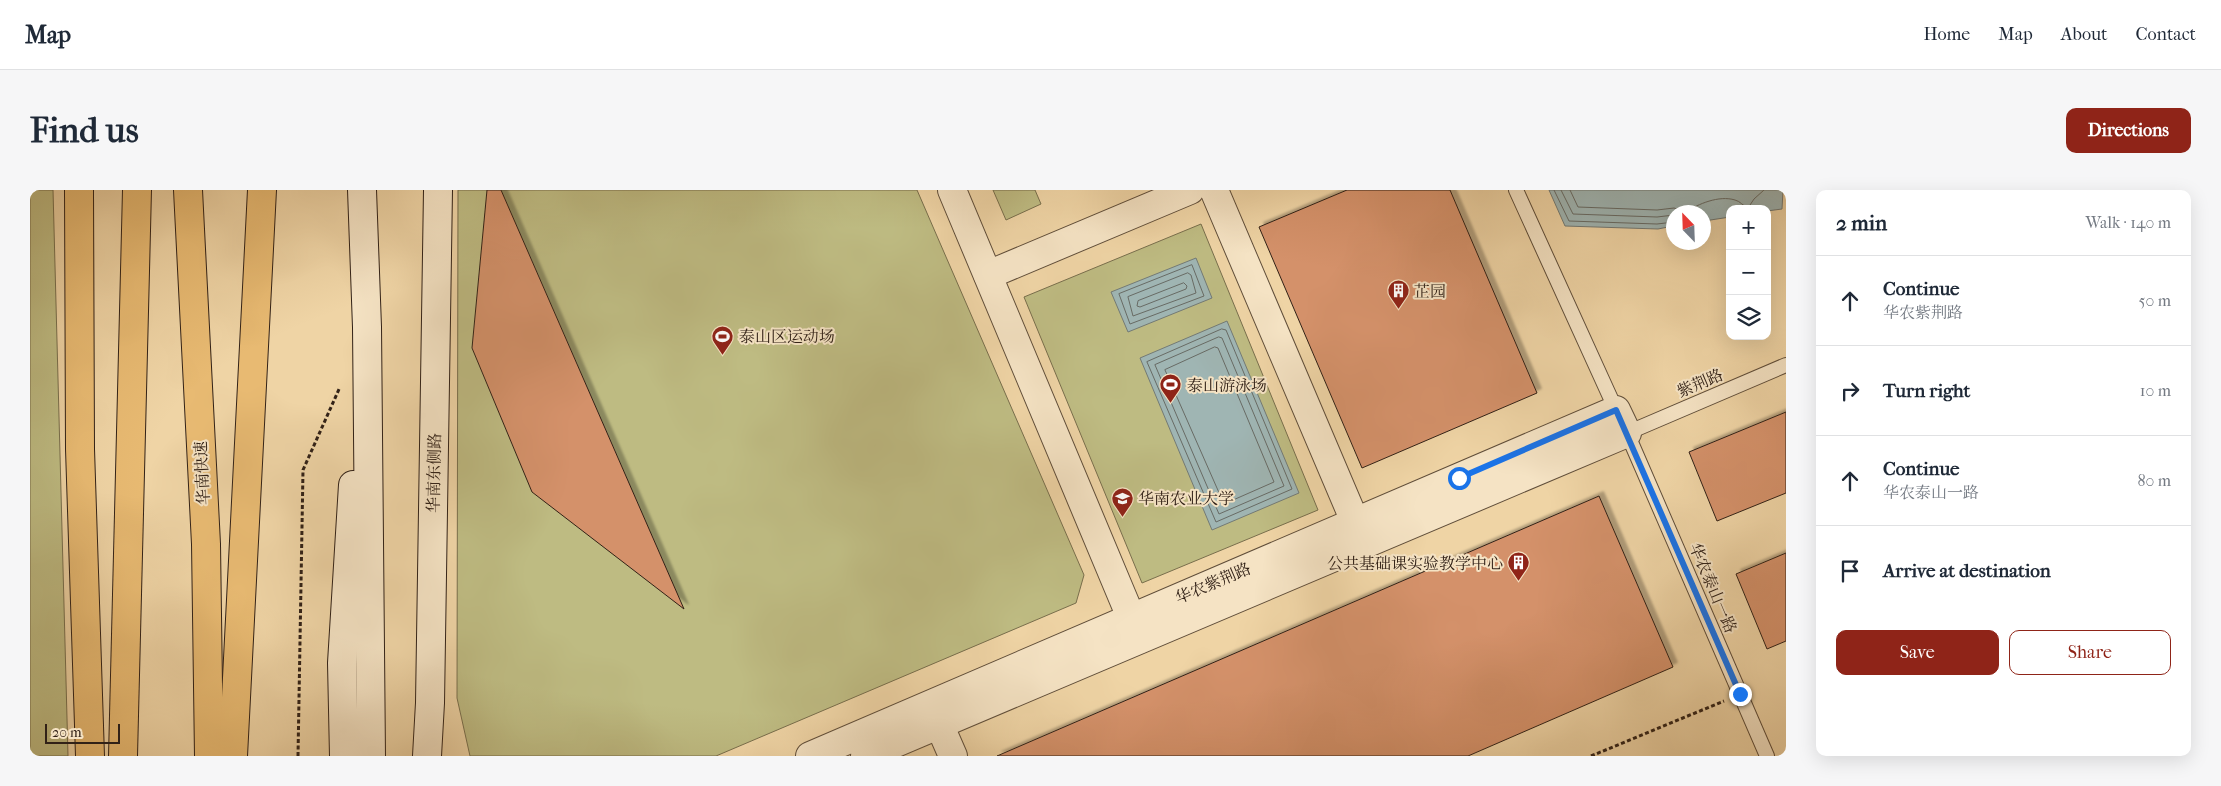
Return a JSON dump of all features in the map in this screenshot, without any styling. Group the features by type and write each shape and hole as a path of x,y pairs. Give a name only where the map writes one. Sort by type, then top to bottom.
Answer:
{"highway":[{"path":"79,190 80,449 90,756"},
{"path":"123,756 137,190"},
{"name":"华南快速","path":"188,190 206,544 209,756"},
{"path":"233,756 262,190"}],"street":[{"path":"362,190 367,327 372,756"},
{"name":"华南东侧路","path":"427,756 430,704 438,190"},
{"path":"952,190 1136,628"},
{"path":"988,275 1190,190"},
{"path":"1214,190 1360,533"},
{"path":"344,756 342,663 349,529 367,327"},
{"name":"华农紫荆路","path":"810,756 935,714 1622,421"},
{"path":"430,704 442,756"},
{"path":"935,714 953,756"},
{"name":"华农紫荆路","path":"865,756 935,714"}],"lane":[{"name":"华农泰山一路","path":"1516,190 1622,421 1767,756"},
{"name":"紫荆路","path":"1622,421 1786,365"}],"path":[{"path":"298,756 303,470 343,381"},
{"path":"1591,756 1740,694"}],"shaded area":[{"path":"30,190 53,190 68,756 30,756"},
{"name":"泰山区运动场","path":"458,190 917,190 1084,575 1076,603 716,756 470,756 457,698"},
{"path":"993,190 1035,190 1041,204 1006,220"},
{"name":"泰山游泳场","path":"1201,224 1318,510 1142,583 1024,297"}],"water":[{"path":"1549,190 1783,190 1782,209 1771,210 1771,205 1726,205 1726,218 1711,220 1711,205 1666,205 1666,227 1658,229 1565,226"},
{"path":"1196,258 1212,298 1128,332 1111,292"},
{"path":"1227,321 1299,493 1212,530 1140,358"}],"building":[{"path":"487,190 501,190 684,609 532,492 472,348"},
{"name":"芷园","path":"1347,190 1450,190 1537,393 1362,468 1259,227"},
{"path":"1786,412 1786,493 1717,521 1689,452"},
{"name":"公共基础课实验教学中心","path":"1599,496 1673,667 1468,756 997,756"},
{"path":"1786,553 1786,641 1767,649 1736,574"}],"place":[{"name":"芷园","path":"1398,310"},
{"name":"泰山区运动场","path":"723,355"},
{"name":"泰山游泳场","path":"1171,404"},
{"name":"华南农业大学","path":"1122,517"},
{"name":"公共基础课实验教学中心","path":"1519,582"}],"route":[{"path":"1459,478 1616,410 1740,694"}]}
